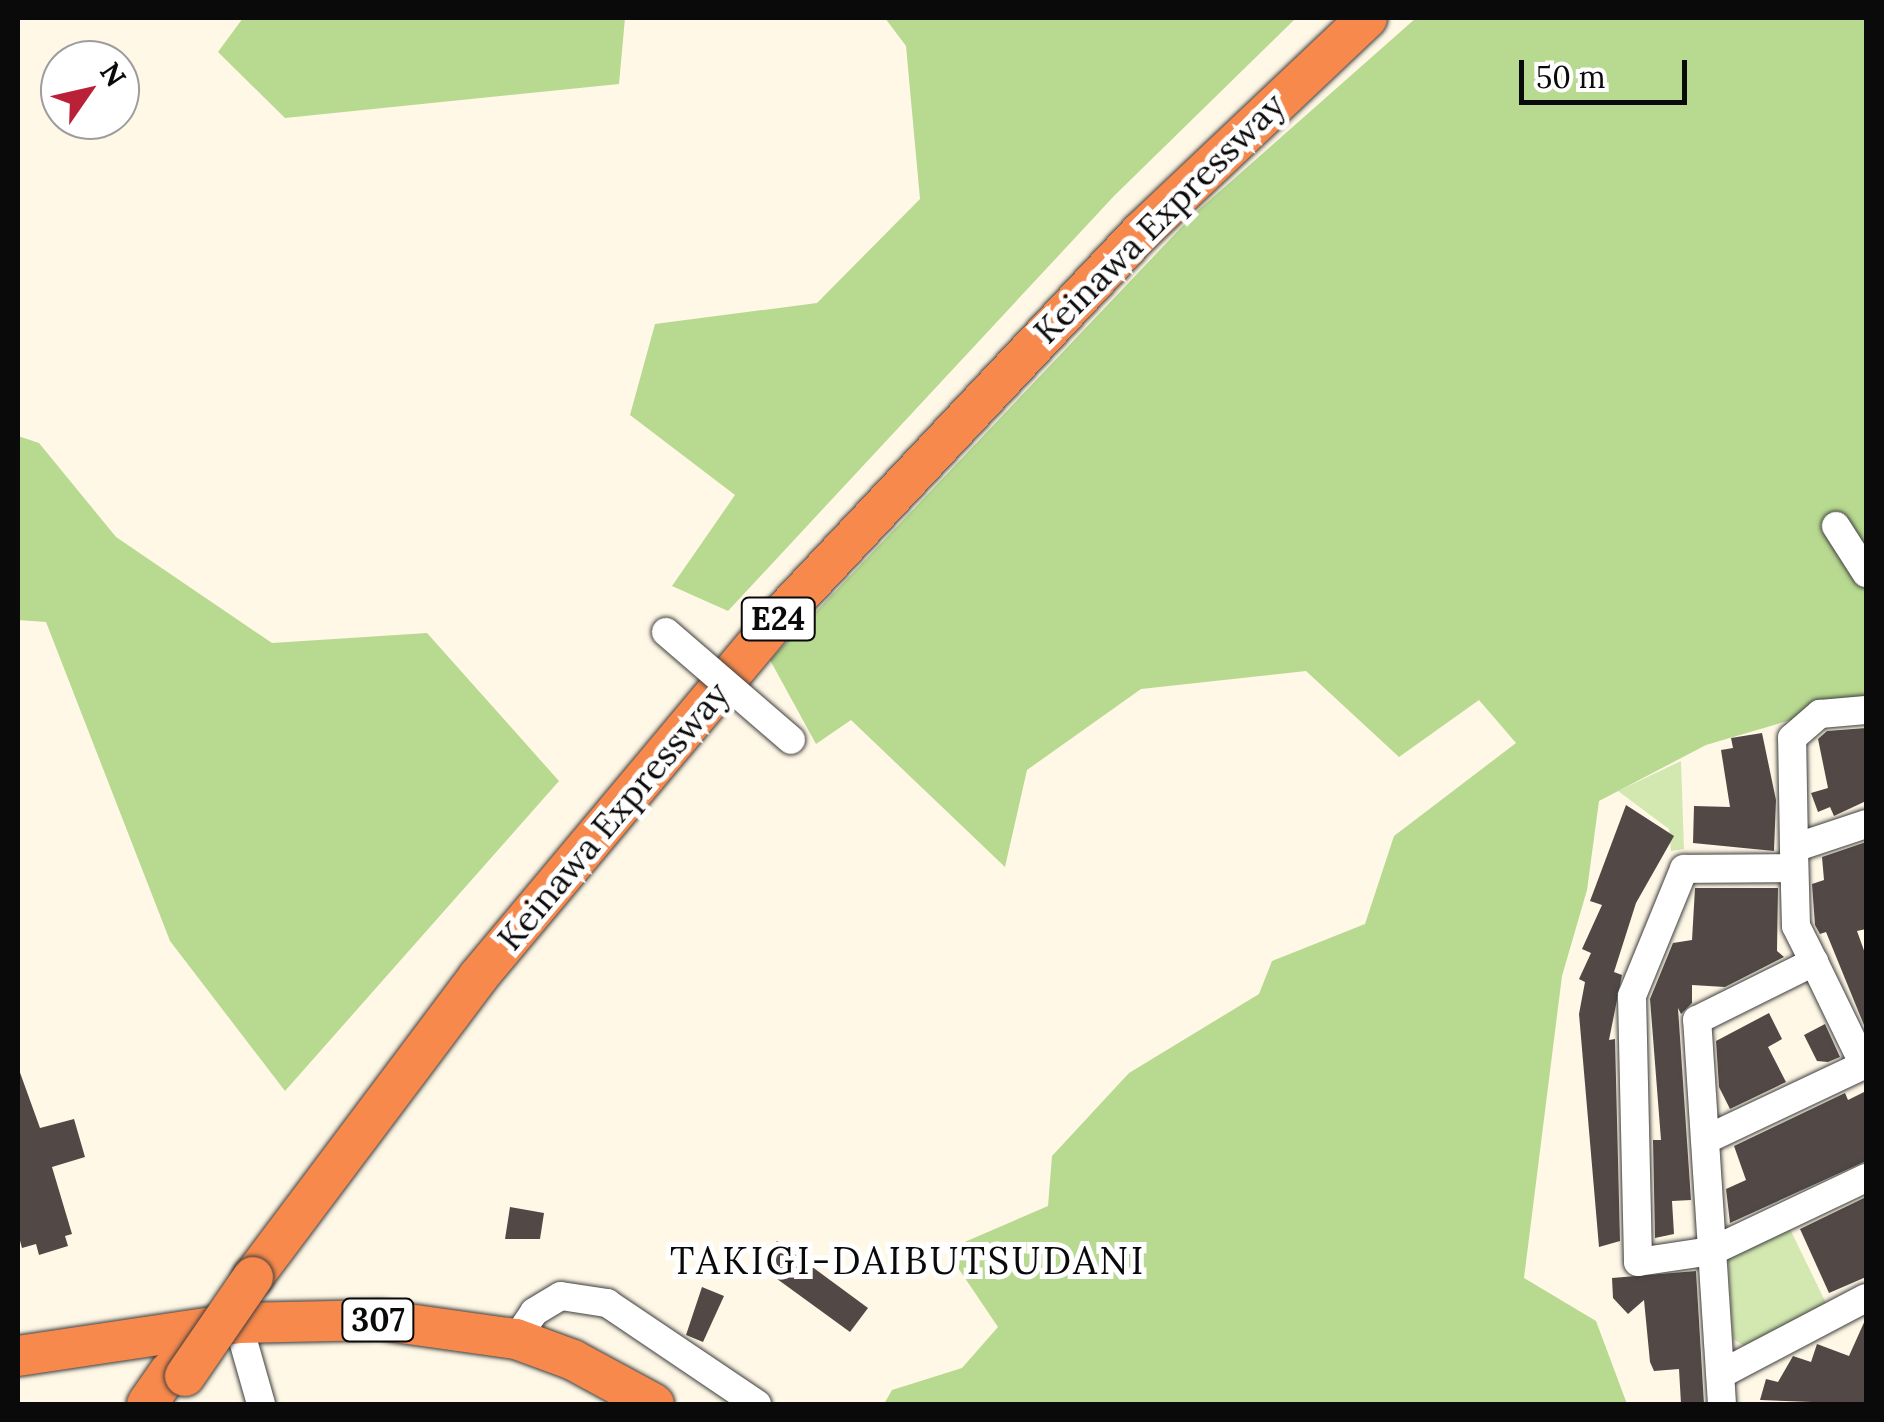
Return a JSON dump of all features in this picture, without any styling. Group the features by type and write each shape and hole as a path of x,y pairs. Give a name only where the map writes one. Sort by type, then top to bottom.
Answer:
{"highway":[{"name":"Keinawa Expressway","path":"147,1404 174,1384 246,1276 467,968 771,606 952,407 1346,18"},
{"name":"Keinawa Expressway","path":"246,1276 478,977 782,615 1140,232 1367,18"},
{"name":"307","path":"18,1356 238,1323 380,1320 516,1339 573,1360 654,1404"}],"street":[{"path":"1836,526 1866,573"},
{"path":"656,626 791,740"},
{"path":"1707,1139 1865,1064 1796,926 1792,738 1820,714 1866,710"},
{"path":"1866,824 1794,858 1684,869 1632,996 1638,1262 1712,1251 1866,1178"},
{"path":"1722,1404 1698,1020 1814,962"},
{"path":"516,1339 534,1312 560,1296 606,1303 757,1404"},
{"path":"1723,1373 1866,1298"},
{"path":"238,1323 261,1404"}],"green space":[{"path":"243,18 625,18 619,84 285,118 218,52"},
{"path":"885,18 1296,18 1114,196 728,611 672,586 735,495 630,415 655,324 817,303 920,199 906,46"},
{"path":"1416,18 1866,18 1866,698 1706,745 1599,801 1587,890 1562,976 1524,1278 1596,1321 1627,1404 884,1404 892,1390 962,1368 998,1327 946,1250 1048,1206 1052,1156 1129,1073 1259,994 1272,961 1365,924 1394,836 1516,743 1479,700 1399,757 1306,671 1141,689 1027,770 1005,867 851,720 816,744 770,660 1194,214"},
{"path":"18,436 39,443 116,537 272,643 427,633 559,781 285,1091 170,941 46,622 18,620"},
{"path":"1681,761 1684,849 1671,851 1669,829 1618,791"},
{"path":"1788,1225 1826,1303 1745,1346 1733,1339 1728,1258"}],"building":[{"path":"1866,728 1866,801 1834,816 1830,807 1818,812 1811,793 1828,788 1818,739 1827,731"},
{"path":"1762,733 1776,800 1774,851 1693,843 1694,806 1730,807 1721,750 1733,748 1731,738"},
{"path":"1626,805 1674,836 1636,903 1614,972 1622,975 1609,1040 1615,1039 1620,1241 1599,1247 1579,1014 1585,982 1579,979 1591,953 1582,949 1602,905 1590,901"},
{"path":"1866,842 1866,929 1857,931 1866,956 1866,1030 1826,932 1820,934 1815,925 1812,884 1824,880 1822,857"},
{"path":"1695,888 1778,888 1777,951 1784,957 1725,987 1692,985 1692,1003 1681,1014 1678,1008 1691,1200 1672,1201 1674,1234 1655,1238 1653,1140 1661,1140 1650,999 1673,943 1692,940"},
{"path":"1769,1013 1782,1039 1768,1047 1786,1082 1730,1109 1719,1087 1716,1041"},
{"path":"1825,1024 1840,1057 1828,1062 1817,1061 1804,1035"},
{"path":"18,1067 40,1128 74,1119 85,1157 52,1167 72,1234 65,1236 68,1246 39,1255 36,1244 22,1248 18,1233"},
{"path":"1866,1091 1866,1161 1730,1223 1726,1189 1746,1180 1734,1146 1845,1093 1848,1100"},
{"path":"1866,1197 1866,1277 1829,1293 1800,1229"},
{"path":"510,1207 544,1213 540,1239 505,1239"},
{"path":"777,1241 868,1308 850,1332 773,1276 780,1267 766,1257"},
{"path":"1696,1271 1704,1404 1681,1404 1679,1369 1654,1371 1650,1362 1644,1300 1628,1314 1613,1298 1612,1278"},
{"path":"702,1287 724,1296 703,1342 686,1335"},
{"path":"1866,1318 1866,1404 1760,1400 1766,1379 1778,1382 1793,1356 1811,1362 1817,1344 1849,1356"}],"district":[{"name":"TAKIGI-DAIBUTSUDANI","path":"908,1261"}]}
